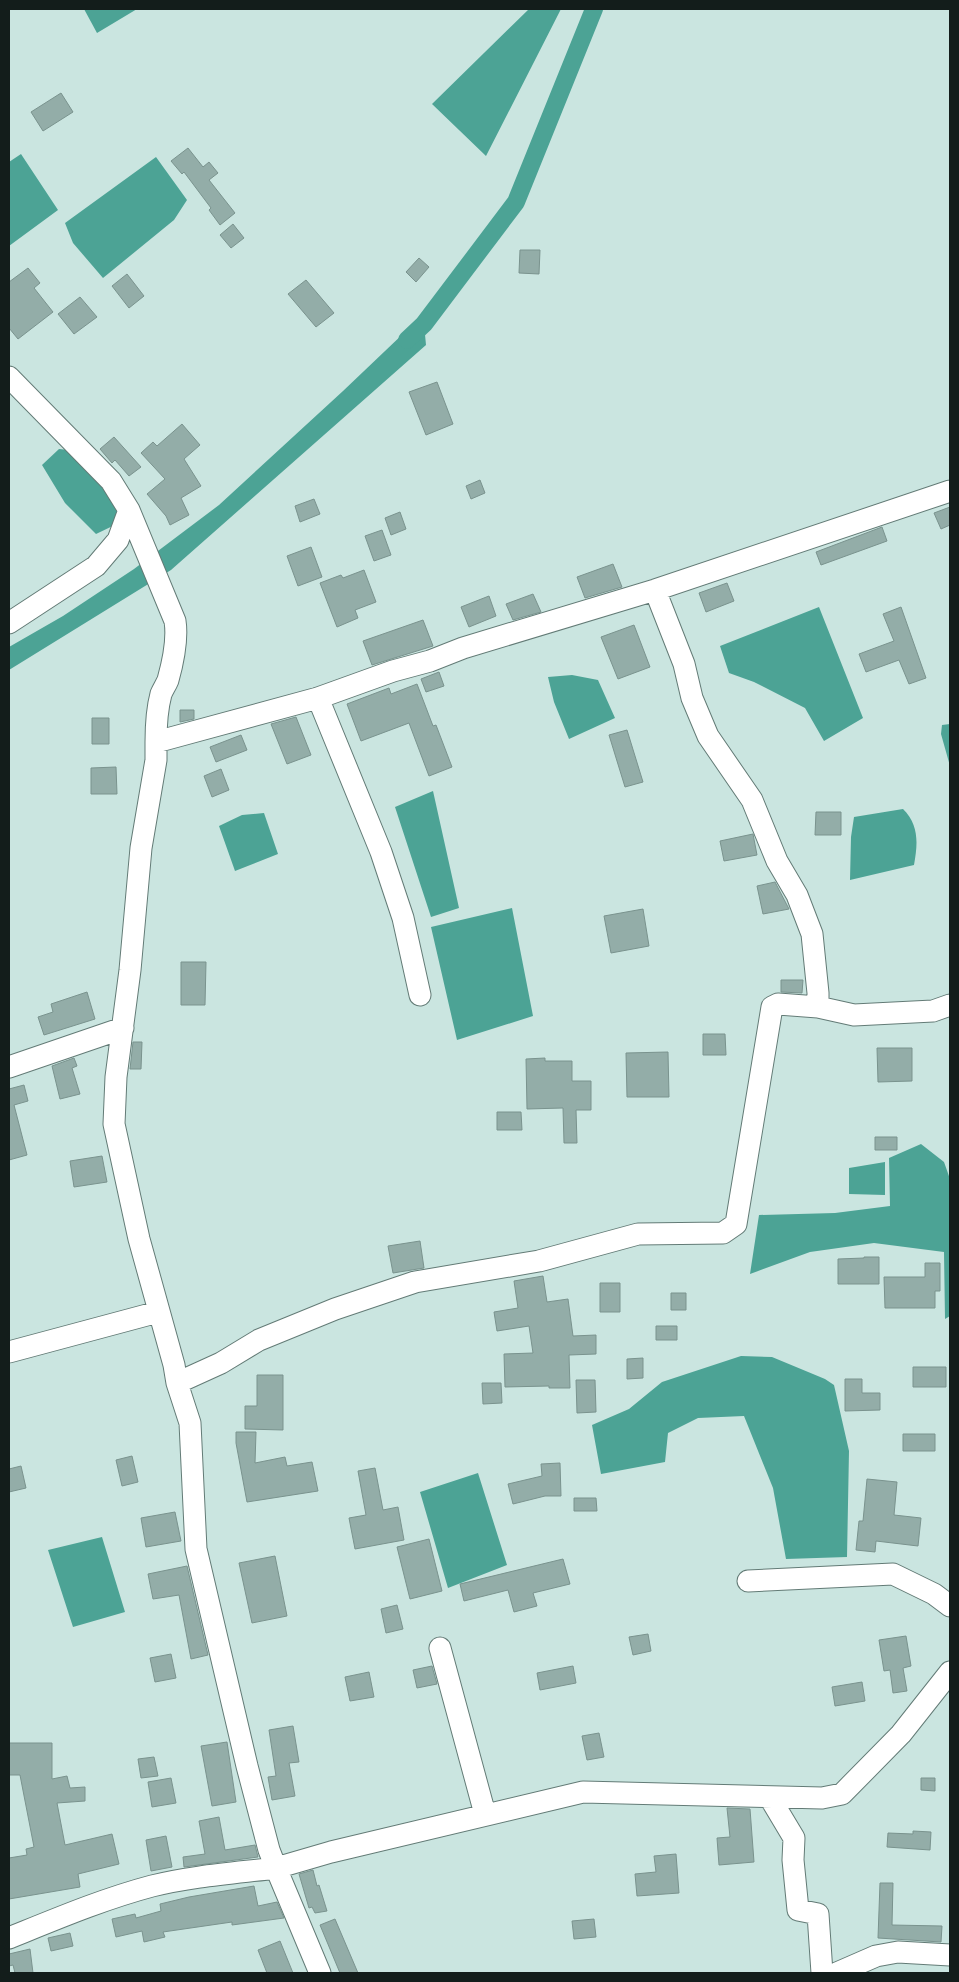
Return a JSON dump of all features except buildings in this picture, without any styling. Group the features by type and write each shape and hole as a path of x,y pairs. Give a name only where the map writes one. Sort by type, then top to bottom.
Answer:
{"street":[{"path":"9,377 111,481 129,510 175,621 176,635 168,680 161,695 156,727 156,760 141,848 130,970 116,1077 114,1124 139,1239 174,1365 177,1384 190,1423 196,1549 247,1766 269,1850 320,1973"},
{"path":"156,742 318,698 393,670 430,661 463,648 655,590 950,491"},
{"path":"9,624 96,566 118,540 129,510"},
{"path":"655,590 684,664 692,698 708,736 752,800 777,861 796,895 812,934 818,1007"},
{"path":"318,698 384,862 403,918 420,995"},
{"path":"177,1384 221,1363 259,1340 335,1309 415,1282 540,1262 638,1234 723,1233 731,1230 736,1224 744,1183 772,1007 778,1004 818,1007 854,1016 934,1011 950,1005"},
{"path":"9,1067 123,1028"},
{"path":"9,1352 158,1312"},
{"path":"748,1581 893,1574 934,1594 950,1606"},
{"path":"440,1648 485,1814"},
{"path":"9,1938 102,1901 153,1886 276,1868 331,1852 583,1792 770,1798 822,1798 842,1794 901,1734 950,1672"},
{"path":"770,1798 794,1838 793,1860 798,1910 818,1914 822,1973"},
{"path":"837,1973 876,1956 898,1952 950,1955"}],"shaded area":[{"path":"84,9 137,9 97,33"},
{"path":"529,9 561,9 486,156 432,104"},
{"path":"21,154 58,210 9,246 9,162"},
{"path":"156,157 187,200 174,220 103,278 73,243 65,223"},
{"path":"424,324 426,345 171,570 9,670 9,647 63,616 134,569 219,505 406,331"},
{"path":"59,449 69,450 117,492 121,522 96,534 65,503 42,465"},
{"path":"819,607 863,718 824,741 805,708 754,682 729,673 720,646"},
{"path":"572,675 598,680 615,718 569,739 554,702 548,677"},
{"path":"950,724 950,766 941,734 942,725"},
{"path":"433,791 459,908 431,917 395,807"},
{"path":"903,809 915,828 916,849 914,865 850,880 851,837 854,817"},
{"path":"264,813 278,854 235,871 219,826 242,815"},
{"path":"512,908 533,1016 457,1040 431,927"},
{"path":"921,1144 944,1162 950,1179 950,1316 945,1319 944,1252 874,1243 810,1252 750,1274 759,1215 835,1213 890,1206 889,1158"},
{"path":"885,1162 885,1195 849,1194 849,1168"},
{"path":"741,1356 772,1357 825,1379 834,1385 849,1451 847,1557 786,1559 773,1488 744,1416 698,1418 668,1433 665,1462 601,1474 592,1425 629,1409 662,1382"},
{"path":"478,1473 507,1565 448,1588 420,1492"},
{"path":"102,1537 125,1612 73,1627 48,1550"}],"waterway":[{"path":"407,340 424,324 516,202 594,9"}]}
